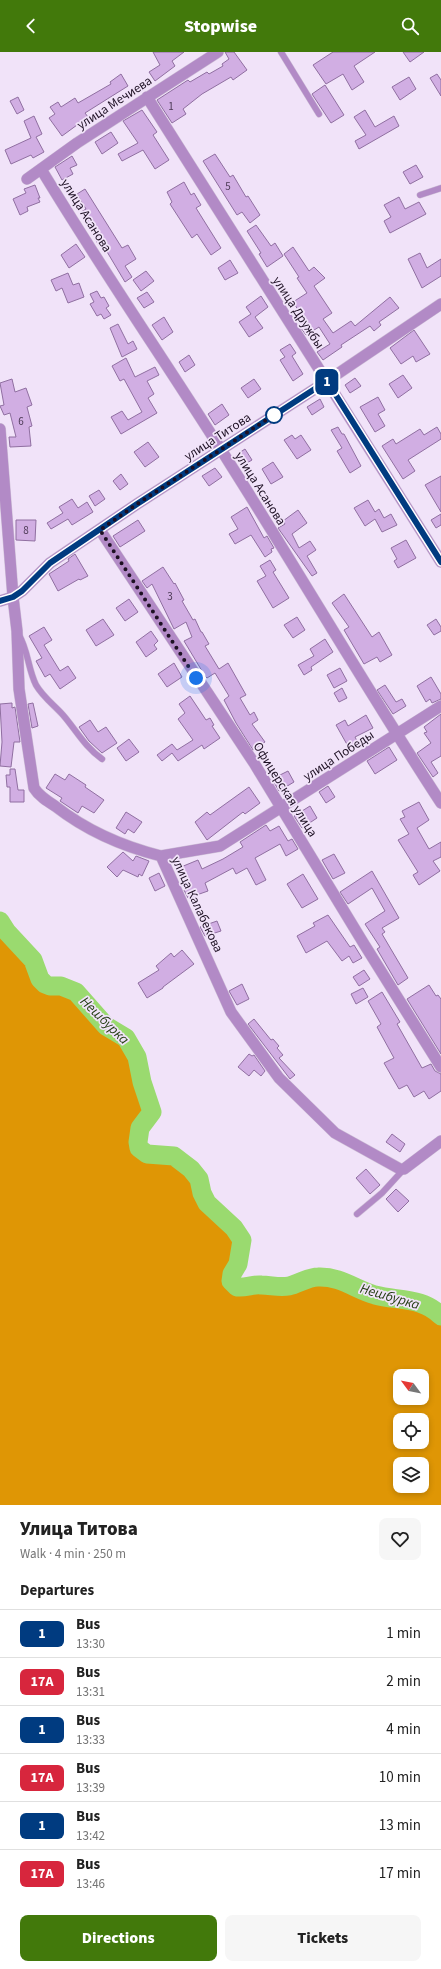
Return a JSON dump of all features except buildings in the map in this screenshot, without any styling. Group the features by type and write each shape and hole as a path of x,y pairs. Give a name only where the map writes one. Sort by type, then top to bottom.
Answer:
{"street":[{"name":"улица Мечиева","path":"28,179 147,97 218,52"},
{"name":"улица Дружбы","path":"147,97 441,562"},
{"name":"улица Асанова","path":"42,169 156,352 221,450 396,734 441,803"},
{"name":"улица Титова","path":"13,597 22,591 50,563 137,504 327,381 441,304"},
{"name":"улица Калабекова","path":"0,429 17,631 19,689 34,788 37,794 95,833 119,844 161,856 231,1012 279,1078 335,1133 396,1168 404,1169"},
{"name":"Офицерская улица","path":"100,530 282,808 364,944 441,1067"},
{"path":"0,601 13,597"},
{"name":"улица Победы","path":"161,856 220,846 441,706"},
{"path":"404,1169 441,1140"}],"lane":[{"path":"281,52 319,114"},
{"path":"420,195 441,188"},
{"path":"17,631 23,642 32,672 41,693 63,714 86,744 102,759"},
{"path":"357,1214 382,1193 404,1169"}],"shaded area":[{"path":"0,921 7,932 33,960 40,979 45,984 50,986 61,986 76,992 106,1026 126,1038 137,1057 142,1082 152,1112 140,1128 138,1142 139,1148 147,1154 174,1156 191,1169 199,1179 202,1193 207,1203 234,1228 242,1240 238,1264 232,1274 231,1280 237,1287 261,1285 285,1287 311,1278 326,1277 375,1295 418,1303 434,1310 441,1316 441,1505 0,1505"}],"waterway":[{"name":"Нешбурка","path":"0,921 7,932 33,960 40,979 45,984 50,986 61,986 76,992 106,1026 126,1038 137,1057 142,1082 152,1112 140,1128 138,1142 139,1148 147,1154 174,1156 191,1169 199,1179 202,1193 207,1203 234,1228 242,1240 238,1264 232,1274 231,1281 237,1287 258,1285 285,1287 311,1278 326,1277 375,1295 418,1303 434,1310 441,1316"}],"bus line":[{"name":"1","path":"0,601 13,597 22,591 50,563 137,504 327,381 441,562"}],"route":[{"path":"196,678 100,530 137,504 274,415"}]}
